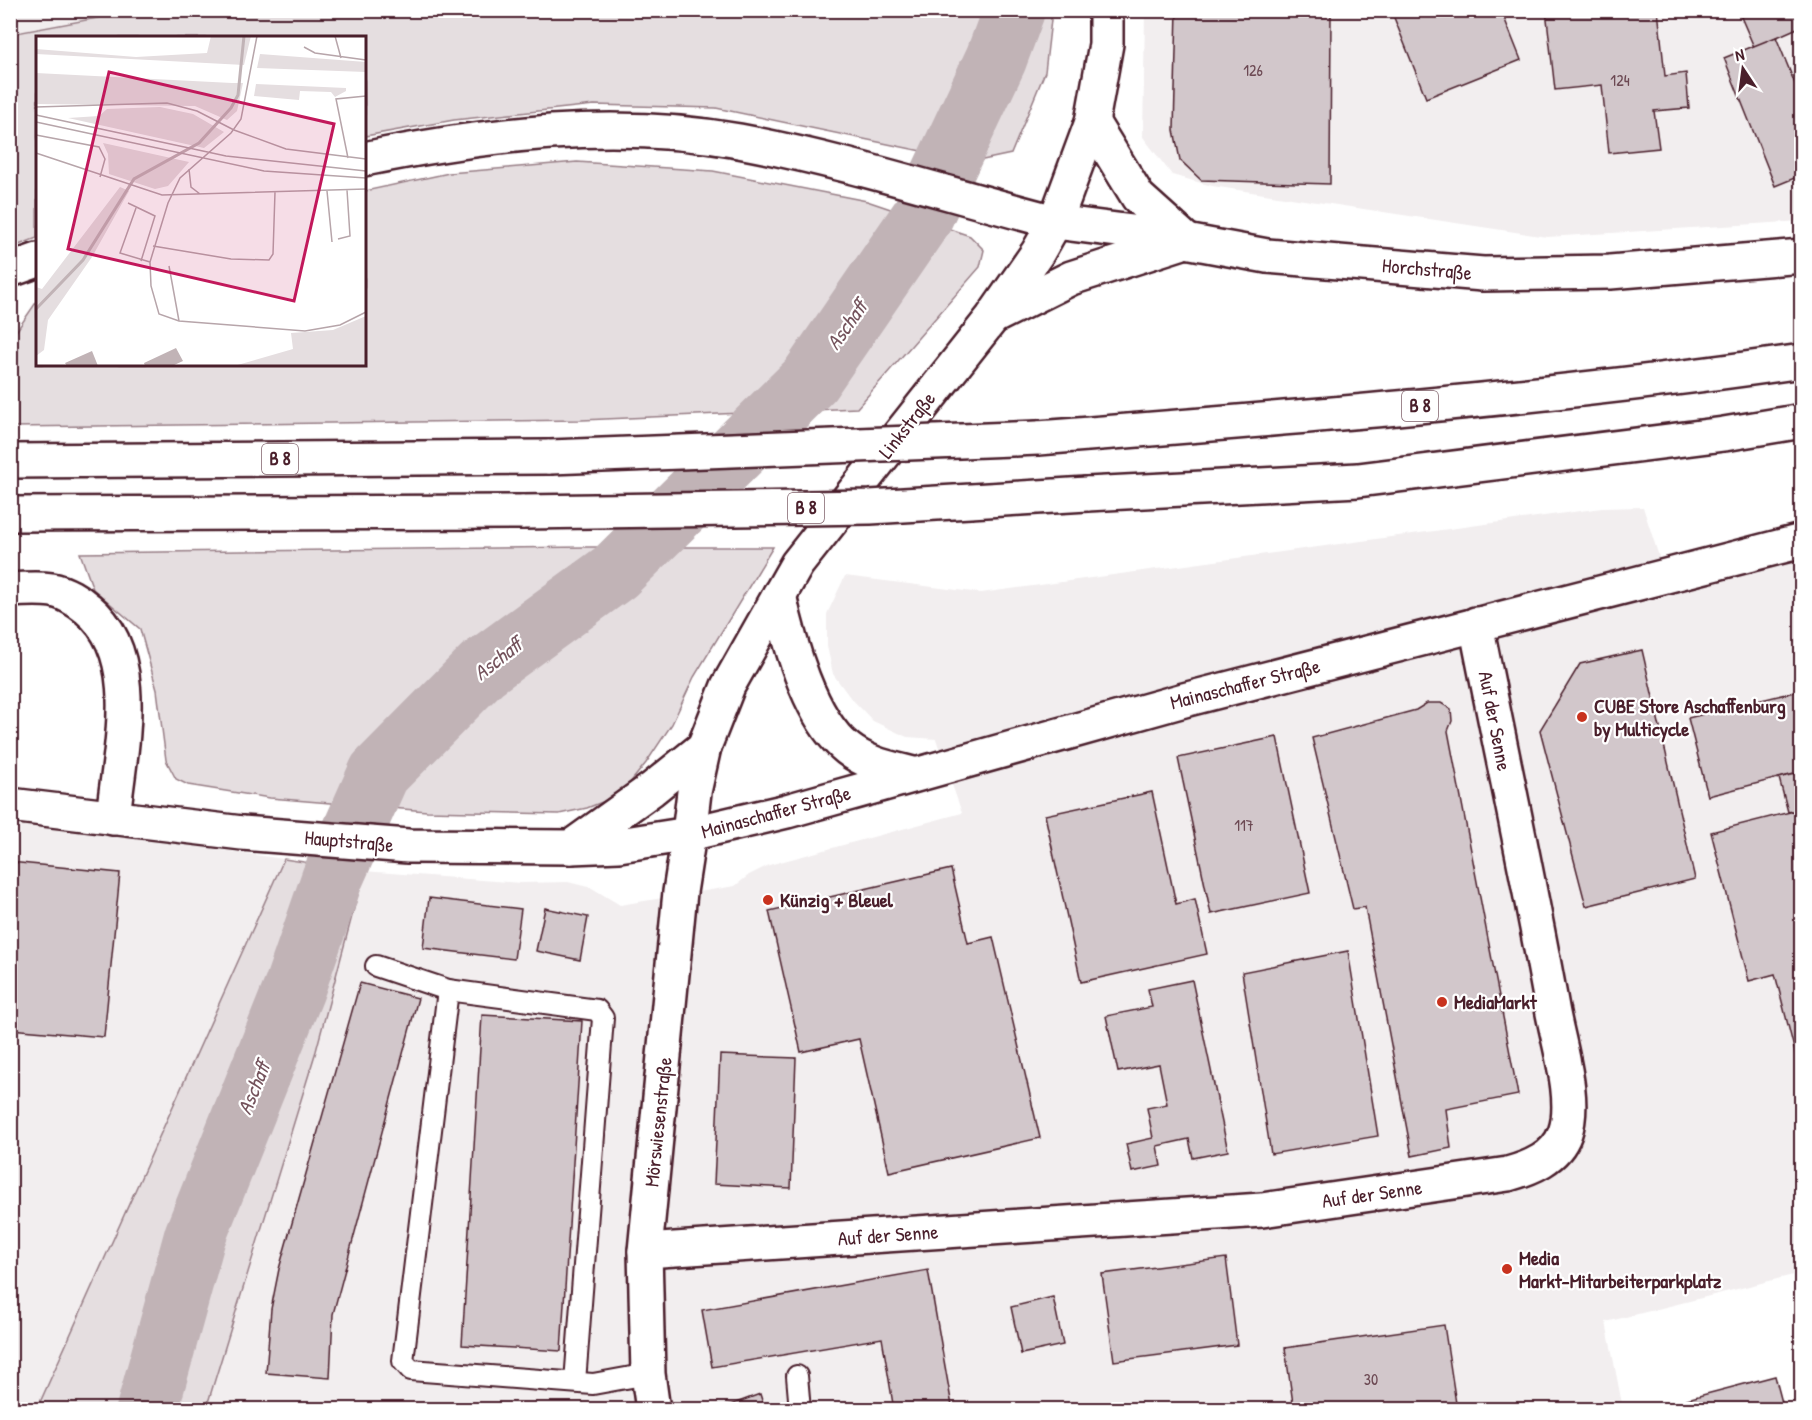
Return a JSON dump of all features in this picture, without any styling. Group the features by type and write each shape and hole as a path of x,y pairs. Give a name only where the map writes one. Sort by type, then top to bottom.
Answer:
{"main road":[{"name":"Linkstraße","path":"689,834 694,792 704,747 728,686 797,564 992,318 1038,252 1055,222 1092,122 1106,44 1106,10"},
{"path":"1092,122 1138,197 1187,241"},
{"name":"Horchstraße","path":"366,159 499,136 576,130 652,132 737,141 849,166 1055,222 1187,241 1267,256 1483,274 1610,272 1802,256"},
{"path":"992,318 1071,278 1187,241"},
{"path":"10,270 36,261"},
{"name":"B 8","path":"10,461 550,457 1038,438 1360,412 1679,379 1802,361"},
{"name":"B 8","path":"10,514 524,513 870,507 1358,480 1724,434 1802,421"},
{"name":"Mainaschaffer Straße","path":"689,834 787,811 1184,699 1802,541"},
{"path":"10,590 52,590 80,602 100,619 115,642 123,670 124,704 113,818"},
{"path":"779,595 787,636 800,675 831,731 848,749 872,763 913,774"},
{"name":"Auf der Senne","path":"645,1251 1262,1210 1508,1174 1529,1169 1552,1153 1564,1134 1569,1103 1541,947 1476,624"},
{"path":"571,847 704,747"},
{"name":"Hauptstraße","path":"10,805 113,818 408,846 619,845 689,834"},
{"name":"Mörswiesenstraße","path":"653,1410 648,1374 645,1251 680,892 689,834"}],"lane":[{"path":"376,966 448,990 597,1010 603,1018 575,1382"},
{"path":"448,990 403,1361 411,1370 593,1384 648,1374"},
{"path":"797,1376 800,1410"}],"shaded area":[{"path":"140,10 1052,10 1045,72 1011,154 983,160 926,152 716,108 594,105 454,120 366,136 366,36 36,36 36,238 11,248 11,34"},
{"path":"11,11 140,11 11,34"},
{"path":"1145,11 1801,11 1801,221 1547,237 1212,186 1172,175 1143,137"},
{"path":"577,162 713,171 867,201 970,236 984,250 980,267 857,408 582,420 11,427 11,339 36,302 36,366 366,366 366,191 449,173"},
{"path":"1643,507 1671,594 1801,560 1801,1273 1606,1322 1623,1409 206,1410 316,1051 364,871 521,883 568,882 592,888 620,905 735,886 749,875 769,865 962,813 936,739 907,737 873,721 849,696 833,674 827,646 827,614 845,576 981,593 1602,508"},
{"path":"773,547 694,677 672,724 646,763 620,795 587,808 559,814 427,811 270,798 188,785 176,779 166,760 157,690 140,629 93,589 80,553"},
{"path":"11,820 284,859 37,1409 11,1410"},
{"path":"284,859 364,871 316,1051 206,1409 37,1409"}],"building":[{"path":"1177,10 1331,10 1330,184 1201,180 1180,160 1174,130"},
{"path":"1391,10 1479,10 1482,17 1501,10 1521,60 1426,98"},
{"path":"1546,10 1658,10 1665,76 1686,73 1689,108 1654,111 1659,148 1609,153 1602,85 1555,90"},
{"path":"1738,10 1802,10 1802,26 1754,47"},
{"path":"1776,37 1802,101 1802,175 1775,186 1724,58"},
{"path":"1642,650 1695,879 1586,906 1540,730 1580,664"},
{"path":"1802,690 1802,772 1708,796 1688,718"},
{"name":"MediaMarkt","path":"1427,703 1441,703 1451,709 1452,721 1448,731 1518,1095 1446,1109 1451,1148 1412,1156 1365,907 1353,909 1312,738 1416,710"},
{"path":"1277,737 1310,893 1211,914 1178,758"},
{"path":"1802,772 1802,809 1788,812 1779,778"},
{"path":"1152,792 1176,904 1195,899 1207,954 1081,982 1045,815"},
{"path":"1802,809 1802,1080 1775,974 1749,981 1711,832"},
{"path":"10,862 120,873 104,1037 10,1029"},
{"path":"951,869 968,943 993,937 1040,1138 889,1172 859,1039 801,1052 769,911"},
{"path":"429,898 521,909 514,959 423,948"},
{"path":"545,908 588,917 580,960 536,951"},
{"path":"1348,951 1378,1136 1271,1154 1242,972"},
{"path":"1192,980 1228,1151 1193,1158 1189,1139 1157,1146 1161,1166 1132,1172 1126,1144 1153,1138 1147,1108 1167,1104 1159,1064 1118,1072 1106,1016 1152,1007 1148,989"},
{"path":"360,983 418,998 333,1314 330,1378 266,1373 271,1309 279,1269"},
{"path":"482,1015 582,1021 561,1351 462,1345"},
{"path":"720,1055 796,1058 791,1188 714,1184"},
{"path":"1226,1258 1237,1345 1114,1361 1102,1274"},
{"path":"928,1270 952,1406 931,1410 894,1410 882,1338 712,1367 702,1310"},
{"path":"1053,1297 1063,1345 1021,1354 1011,1307"},
{"path":"1444,1325 1457,1410 1294,1410 1285,1348"},
{"path":"1775,1376 1784,1410 1690,1410 1687,1399"},
{"path":"760,1394 765,1410 717,1410"}],"waterway":[{"name":"Aschaff","path":"147,1410 195,1236 294,989 332,879 379,773 482,669 615,572 810,380 922,217 996,59 1014,10"}],"place":[{"name":"CUBE Store Aschaffenburg by Multicycle","path":"1582,717"},
{"name":"Künzig + Bleuel","path":"768,900"},
{"name":"MediaMarkt","path":"1442,1002"},
{"name":"Media Markt-Mitarbeiterparkplatz","path":"1507,1269"}]}
